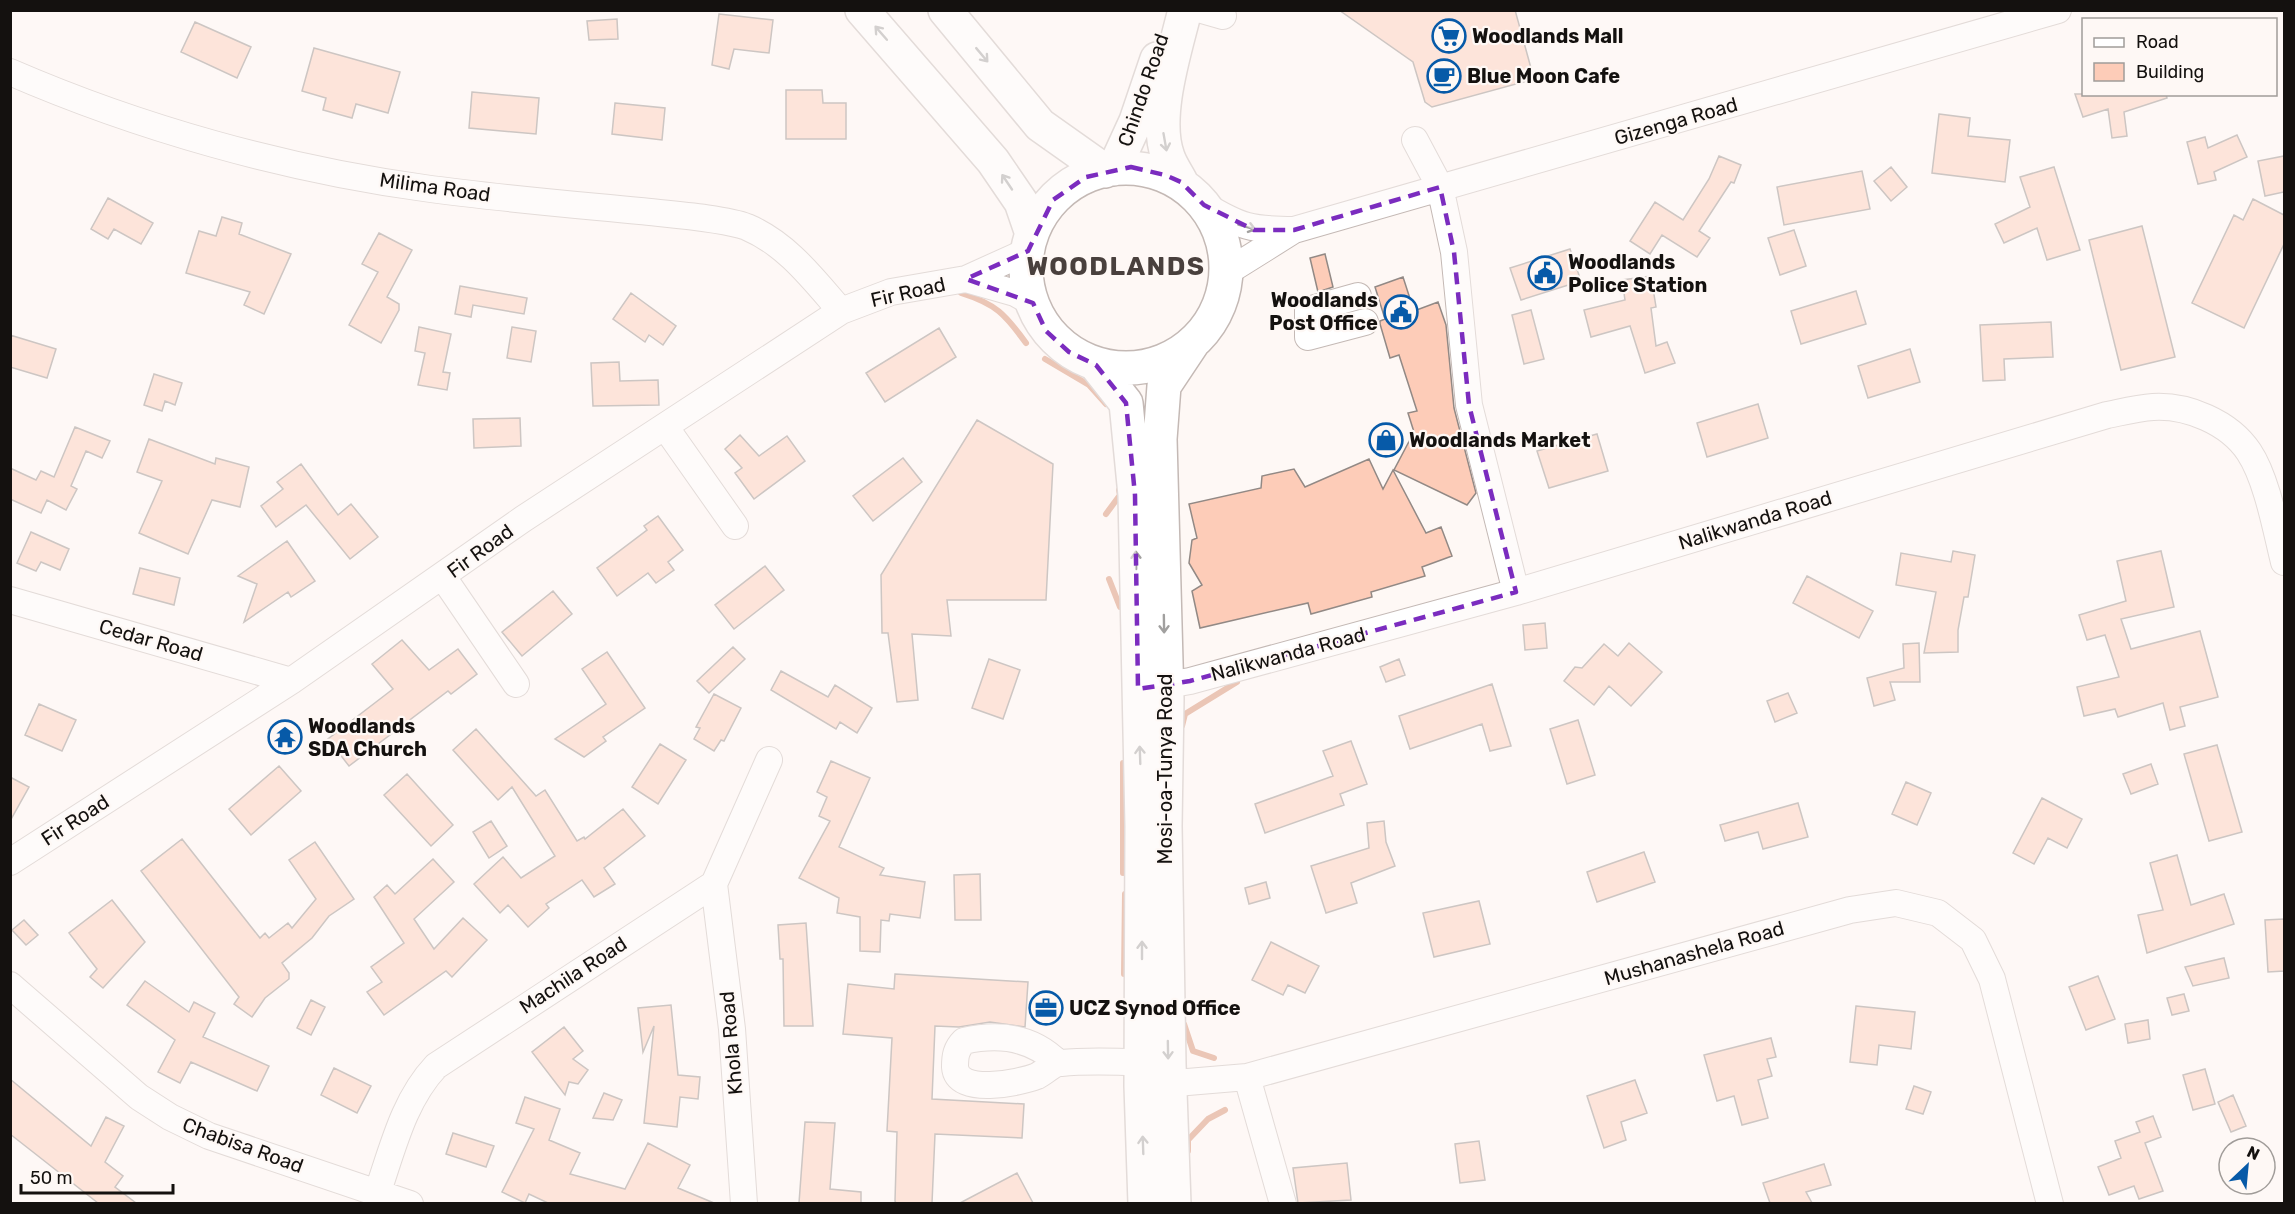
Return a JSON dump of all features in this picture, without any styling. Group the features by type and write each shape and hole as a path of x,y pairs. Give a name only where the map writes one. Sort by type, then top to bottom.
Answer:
{"main road":[{"path":"862,10 993,161 1021,202 1030,242 1027,277 1033,303 1047,331 1069,352 1096,365 1116,369 1136,369 1156,364 1192,344 1215,310 1227,272 1225,248 1217,225 1204,205 1181,182 1148,170 1109,170 1068,187 1041,216 1030,242"},
{"path":"945,10 1040,124 1109,170"},
{"name":"Chindo Road","path":"1109,170 1136,121 1156,61 1169,10"},
{"name":"Chindo Road","path":"1181,182 1167,156 1162,128 1171,67 1185,10"},
{"name":"Mosi-oa-Tunya Road","path":"1152,687 1162,399 1164,386 1192,344"},
{"name":"Mosi-oa-Tunya Road","path":"1096,365 1124,400 1130,435 1164,826 1144,1203"},
{"name":"Mosi-oa-Tunya Road","path":"1150,1078 1174,1203"}],"street":[{"name":"Gizenga Road","path":"1227,272 1294,230 1440,187 1587,148 2058,10"},
{"name":"Milima Road","path":"10,72 117,113 217,144 304,166 423,188 667,214 745,226 772,239 802,267 841,311"},
{"path":"1415,140 1440,187 1454,252 1469,405 1516,592"},
{"name":"Gizenga Road","path":"1204,205 1232,222 1254,230 1294,230"},
{"name":"Fir Road","path":"10,862 291,681 444,577 523,519 666,428 841,311 891,292 966,279 1030,242"},
{"name":"Fir Road","path":"966,279 1015,293 1033,303"},
{"path":"1358,296 1308,310 1308,337 1365,322"},
{"name":"Nalikwanda Road","path":"1152,687 1516,592 2107,415 2154,406 2198,412 2226,430 2249,452 2268,498 2284,562"},
{"path":"666,428 735,526"},
{"path":"444,577 516,684"},
{"name":"Cedar Road","path":"10,600 291,681"},
{"path":"714,884 769,760"},
{"name":"Machila Road","path":"378,1191 408,1106 419,1085 436,1066 714,884"},
{"name":"Khola Road","path":"714,884 732,1029 744,1203"},
{"name":"Mushanashela Road","path":"1058,1063 1150,1078 1247,1077 1850,910 1896,903 1938,913 1972,940 1983,960 1992,979 2050,1203"},
{"name":"Chabisa Road","path":"10,986 139,1096 170,1118 209,1136 410,1203"},
{"path":"1247,1077 1282,1203"}],"highlighted area":[{"path":"1131,167 1165,175 1181,182 1204,205 1254,230 1294,230 1440,187 1454,252 1469,405 1516,592 1190,681 1138,689 1135,495 1126,403 1096,365 1069,352 1046,331 1033,303 966,279 1028,251 1053,200 1086,177 1105,171"}],"building":[{"name":"Woodlands Mall","path":"1339,10 1515,10 1534,79 1432,107 1425,102 1413,62"},
{"path":"719,14 773,20 769,53 734,49 729,69 712,65"},
{"path":"617,19 618,39 589,40 587,21"},
{"path":"195,22 251,47 237,78 181,52"},
{"path":"314,48 400,72 388,113 356,104 352,118 323,110 326,98 302,91"},
{"path":"786,90 822,90 823,103 846,103 846,139 786,139"},
{"path":"472,92 539,98 536,134 469,128"},
{"path":"2075,94 2082,94 2082,96 2166,96 2167,98 2124,112 2127,136 2112,138 2108,109 2083,117"},
{"path":"615,103 665,108 662,140 612,134"},
{"path":"1939,114 1970,118 1968,136 2010,140 2005,182 1932,173"},
{"path":"2237,135 2247,157 2214,172 2216,180 2198,184 2187,142 2205,137 2208,148"},
{"path":"1719,156 1741,165 1734,183 1731,182 1699,231 1710,238 1697,257 1662,235 1650,254 1630,241 1655,202 1683,220 1709,179"},
{"path":"2284,156 2284,192 2265,196 2258,161"},
{"path":"1891,167 1907,187 1891,201 1874,181"},
{"path":"2054,167 2080,250 2047,260 2037,228 2004,243 1995,224 2030,207 2020,177"},
{"path":"1862,171 1870,209 1784,225 1777,187"},
{"path":"108,198 153,223 141,244 114,229 108,239 91,229"},
{"path":"2253,199 2284,215 2284,244 2244,328 2192,303 2234,215 2243,220"},
{"path":"222,217 242,223 239,234 291,254 264,314 244,305 250,292 186,273 199,231 216,236"},
{"path":"2142,226 2175,357 2121,370 2089,240"},
{"path":"1794,230 1806,266 1780,275 1768,238"},
{"path":"379,233 412,250 387,297 399,304 399,310 381,343 349,325 378,272 362,264"},
{"name":"Woodlands Police Station","path":"1570,249 1581,281 1521,300 1510,268"},
{"path":"1325,254 1333,287 1318,292 1310,258"},
{"path":"1651,276 1656,307 1651,308 1656,346 1667,342 1675,363 1645,373 1630,326 1591,337 1584,310 1625,300 1622,280"},
{"path":"1403,277 1414,311 1438,302 1446,325 1454,408 1476,493 1467,505 1394,470 1414,432 1408,413 1417,411 1399,355 1390,358 1380,324 1380,321 1385,319 1375,287"},
{"path":"460,286 527,298 524,314 473,305 471,317 455,314"},
{"path":"1856,291 1866,324 1801,344 1791,311"},
{"path":"631,293 676,326 663,345 649,335 645,342 613,319"},
{"path":"1531,310 1544,359 1524,364 1512,315"},
{"path":"2051,322 2053,357 2004,359 2005,380 1983,381 1980,325"},
{"path":"419,327 451,334 443,372 450,373 447,390 418,385 425,353 415,351"},
{"path":"512,327 536,331 531,362 507,358"},
{"path":"939,328 956,357 885,402 866,373"},
{"path":"10,335 56,349 47,378 10,367"},
{"path":"1910,349 1920,382 1868,398 1858,366"},
{"path":"619,362 620,381 658,380 659,405 593,406 591,363"},
{"path":"154,374 182,383 175,405 165,401 162,411 144,405"},
{"path":"1758,404 1768,438 1707,457 1697,423"},
{"path":"520,418 521,446 474,448 473,419"},
{"path":"977,420 1053,464 1046,600 947,600 951,636 912,634 918,700 897,702 888,633 882,633 881,575"},
{"path":"75,427 110,441 102,458 86,451 71,486 77,489 66,510 47,500 41,513 10,499 10,468 36,480 41,471 54,477"},
{"path":"1597,434 1608,471 1549,488 1537,451"},
{"path":"740,435 759,456 787,436 805,461 754,499 735,473 742,468 725,449"},
{"path":"149,439 215,464 216,458 249,467 240,507 212,500 188,554 139,533 162,481 137,472"},
{"path":"903,458 922,482 873,521 853,496"},
{"path":"1369,459 1383,489 1393,470 1426,533 1441,527 1452,556 1422,567 1425,576 1371,592 1372,597 1311,614 1308,603 1200,628 1192,591 1202,585 1189,563 1192,540 1197,538 1189,504 1261,488 1262,476 1294,469 1305,487"},
{"path":"301,464 338,515 351,504 378,537 350,559 306,505 276,527 261,506 283,489 277,482"},
{"path":"658,516 683,550 668,562 674,570 656,583 648,573 617,596 597,568 647,530 644,526"},
{"path":"31,532 69,549 60,570 41,562 36,571 17,563"},
{"path":"287,541 315,581 291,597 288,592 244,622 257,584 238,576"},
{"path":"1953,551 1975,555 1968,597 1964,597 1958,630 1958,652 1924,653 1936,592 1896,585 1901,553 1951,562"},
{"path":"2161,551 2174,607 2121,619 2131,649 2200,631 2218,697 2180,707 2185,726 2170,730 2163,703 2118,717 2115,709 2084,716 2077,687 2119,677 2105,635 2087,640 2079,615 2126,601 2117,561"},
{"path":"765,566 784,590 734,629 715,605"},
{"path":"140,568 180,578 174,605 133,594"},
{"path":"1807,576 1873,611 1859,638 1793,603"},
{"path":"553,591 572,614 522,656 502,632"},
{"path":"1545,623 1547,648 1525,650 1523,625"},
{"path":"402,640 429,670 458,649 477,674 451,694 448,691 349,766 328,739 393,689 372,664"},
{"path":"1629,643 1662,672 1631,706 1609,686 1594,705 1564,681 1575,667 1582,668 1604,644 1618,656"},
{"path":"1919,643 1920,682 1890,682 1895,700 1874,706 1867,678 1904,668 1903,644"},
{"path":"733,647 745,659 709,693 697,681"},
{"path":"607,652 645,708 603,737 606,741 584,757 555,739 606,704 582,669"},
{"path":"989,659 1020,670 1003,719 972,708"},
{"path":"1399,659 1405,675 1386,682 1380,667"},
{"path":"781,671 828,697 835,685 872,708 857,733 840,722 836,729 771,690"},
{"path":"1492,684 1511,746 1490,751 1482,724 1410,749 1399,716"},
{"path":"1788,693 1797,713 1775,722 1767,701"},
{"path":"714,694 741,708 724,741 721,740 714,751 694,739 700,728 696,727"},
{"path":"39,704 76,720 62,751 25,735"},
{"path":"1578,720 1595,775 1567,784 1550,729"},
{"path":"476,729 536,796 545,790 577,841 584,837 585,839 623,809 645,836 604,868 615,884 594,897 582,880 546,904 549,908 528,927 508,905 500,913 474,884 503,857 521,878 555,856 512,787 498,800 453,750"},
{"path":"1351,741 1367,784 1340,794 1344,805 1265,833 1255,804 1333,776 1323,751"},
{"path":"660,744 686,760 658,804 632,787"},
{"path":"2217,745 2242,832 2209,841 2184,754"},
{"path":"831,761 870,778 839,847 884,868 880,875 925,882 920,918 890,914 889,921 881,920 880,952 860,951 860,917 837,913 839,898 799,878 830,821 819,816 827,797 817,792"},
{"path":"2151,764 2158,784 2131,794 2123,774"},
{"path":"279,766 301,791 251,835 229,809"},
{"path":"407,774 453,825 431,846 384,795"},
{"path":"10,777 29,787 10,821"},
{"path":"1906,782 1931,793 1917,825 1892,814"},
{"path":"2042,798 2082,819 2067,848 2048,838 2034,864 2013,853"},
{"path":"1798,803 1808,837 1763,849 1758,832 1725,841 1720,825"},
{"path":"491,821 507,846 489,858 473,832"},
{"path":"1384,821 1386,842 1395,866 1351,883 1357,903 1326,913 1311,866 1369,848 1367,823"},
{"path":"182,839 260,938 265,933 269,938 288,923 292,928 316,899 289,860 315,842 354,899 329,916 312,938 282,963 289,973 289,979 265,998 252,1017 234,1004 239,997 141,871"},
{"path":"1644,852 1655,882 1597,902 1587,872"},
{"path":"2177,855 2191,905 2224,894 2234,924 2147,953 2138,915 2163,910 2150,863"},
{"path":"433,859 454,882 414,919 434,949 463,918 487,940 452,977 446,971 384,1015 367,992 382,982 371,967 404,943 374,897 387,885 395,894"},
{"path":"980,874 981,920 955,920 954,875"},
{"path":"1266,882 1270,898 1249,904 1245,888"},
{"path":"112,900 145,942 103,988 90,977 97,969 69,933"},
{"path":"1479,901 1490,944 1434,957 1423,913"},
{"path":"2284,919 2284,971 2268,972 2265,920"},
{"path":"24,920 38,935 26,945 12,930"},
{"path":"806,923 813,1026 784,1026 783,959 780,959 778,925"},
{"path":"1271,942 1319,966 1305,993 1288,985 1283,995 1252,980"},
{"path":"2224,958 2229,978 2193,986 2185,967"},
{"path":"895,974 1028,982 1025,1027 990,1022 959,1027 935,1026 932,1099 1024,1104 1022,1138 935,1134 932,1203 896,1203 895,1201 897,1132 887,1131 892,1038 843,1034 848,984 894,989"},
{"path":"2098,976 2115,1019 2086,1030 2069,987"},
{"path":"145,981 189,1012 194,1002 215,1013 203,1037 269,1066 257,1091 191,1062 180,1083 158,1072 175,1040 127,1005"},
{"path":"2184,994 2189,1011 2172,1015 2167,998"},
{"path":"311,1000 325,1007 311,1035 297,1028"},
{"path":"671,1005 678,1075 700,1077 698,1099 680,1097 677,1127 644,1123 654,1026 643,1052 638,1008"},
{"path":"1856,1006 1915,1012 1911,1049 1879,1045 1877,1065 1850,1062"},
{"path":"2148,1020 2150,1039 2128,1043 2125,1024"},
{"path":"564,1027 583,1051 573,1059 588,1070 578,1084 569,1082 565,1095 532,1052"},
{"path":"1771,1038 1776,1057 1767,1059 1772,1076 1758,1080 1768,1118 1742,1125 1734,1096 1717,1101 1704,1055"},
{"path":"334,1068 371,1086 357,1113 321,1095"},
{"path":"2205,1069 2215,1104 2193,1110 2183,1075"},
{"path":"10,1079 91,1146 106,1117 124,1126 105,1162 123,1176 115,1187 136,1203 98,1203 10,1134"},
{"path":"1635,1080 1647,1113 1621,1122 1626,1140 1604,1148 1587,1096"},
{"path":"1914,1086 1931,1092 1923,1114 1906,1109"},
{"path":"604,1093 622,1100 613,1120 593,1118"},
{"path":"2233,1095 2246,1126 2231,1132 2218,1102"},
{"path":"525,1097 560,1109 549,1140 580,1153 570,1174 625,1189 648,1143 690,1165 678,1188 714,1203 548,1203 529,1194 525,1203 502,1192 534,1129 516,1123"},
{"path":"2153,1116 2161,1137 2145,1143 2163,1191 2139,1199 2134,1186 2109,1195 2098,1167 2121,1158 2115,1141 2140,1132 2136,1122"},
{"path":"805,1122 835,1123 830,1189 861,1192 861,1203 799,1203"},
{"path":"453,1133 494,1146 486,1167 446,1154"},
{"path":"1479,1141 1485,1180 1460,1183 1455,1144"},
{"path":"1347,1163 1351,1200 1298,1203 1293,1168"},
{"path":"1824,1164 1831,1185 1806,1192 1812,1203 1770,1203 1763,1183"},
{"path":"1017,1173 1033,1203 960,1203"}],"waterway":[{"path":"961,293 983,301 999,311 1026,343"},
{"path":"1045,359 1089,385 1106,404"},
{"path":"1106,514 1120,495 1119,490"},
{"path":"1109,579 1120,607"},
{"path":"1182,726 1185,714 1237,682"},
{"path":"1123,763 1123,873"},
{"path":"1124,974 1125,894"},
{"path":"1184,1024 1193,1051 1214,1058"},
{"path":"1188,1151 1188,1140 1208,1119 1225,1110"}],"place":[{"name":"Woodlands Mall","path":"1449,36"},
{"name":"Blue Moon Cafe","path":"1444,76"},
{"name":"Woodlands Police Station","path":"1545,273"},
{"name":"Woodlands Post Office","path":"1401,312"},
{"name":"Woodlands Market","path":"1386,440"},
{"name":"Woodlands SDA Church","path":"285,737"},
{"name":"UCZ Synod Office","path":"1046,1008"}],"district":[{"name":"WOODLANDS","path":"1116,266"}]}
